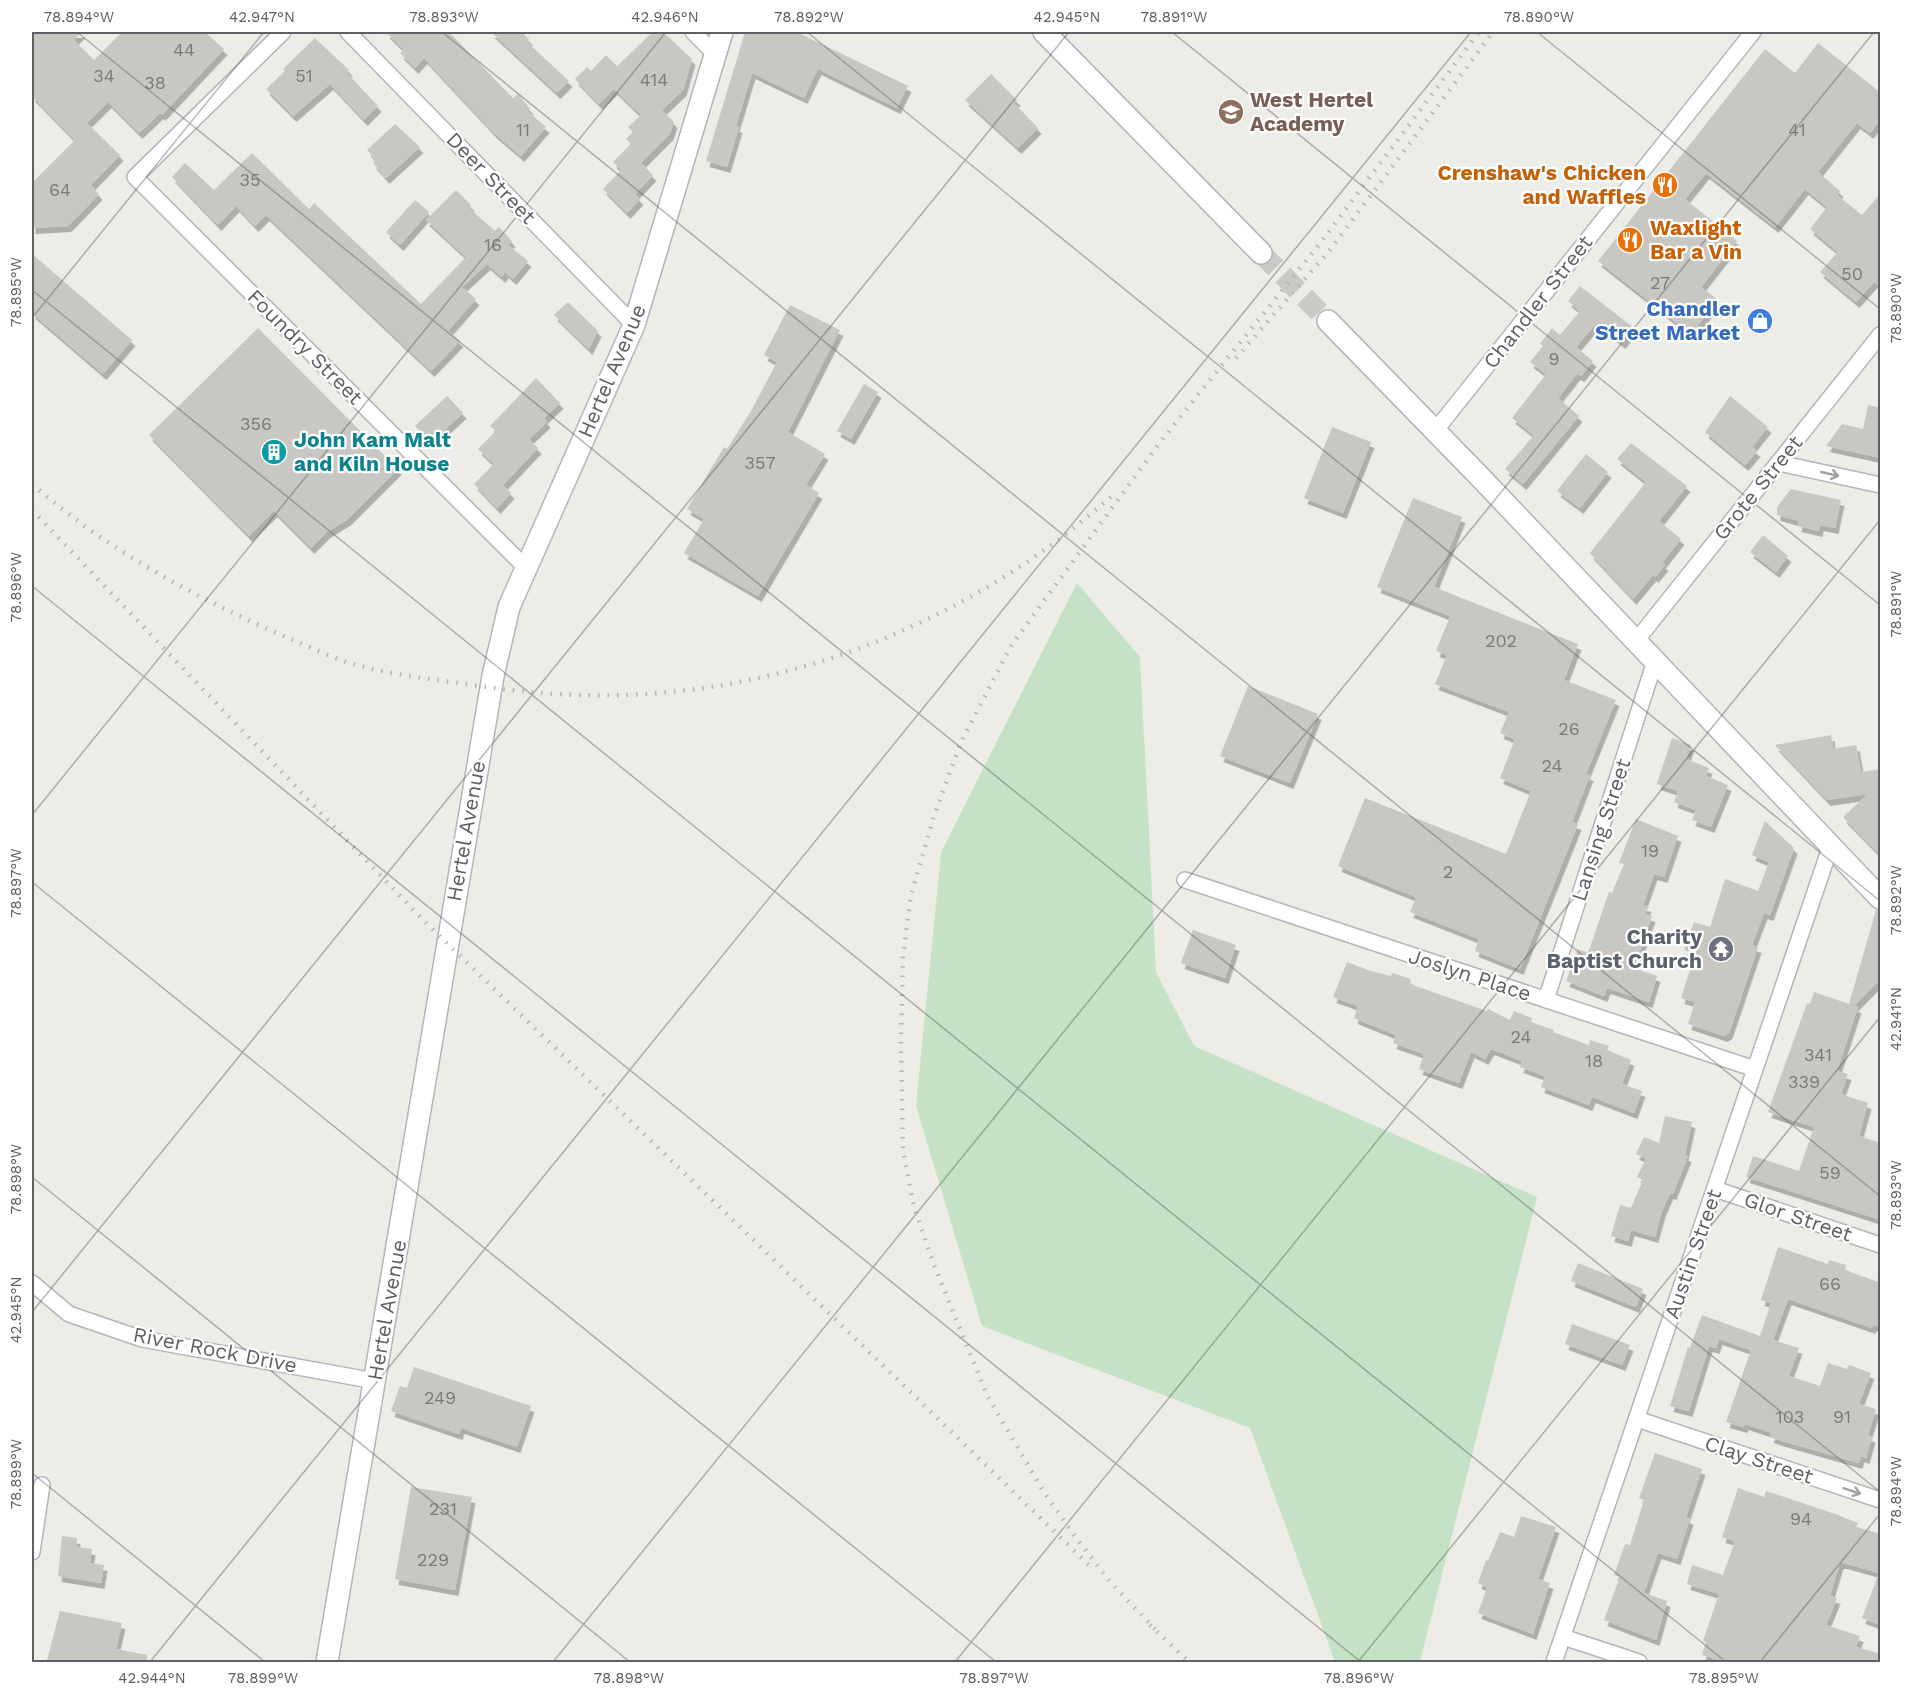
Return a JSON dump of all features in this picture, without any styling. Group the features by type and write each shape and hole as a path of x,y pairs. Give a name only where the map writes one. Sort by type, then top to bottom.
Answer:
{"street":[{"name":"Foundry Street","path":"283,32 135,177 526,567"},
{"name":"Deer Street","path":"348,32 634,325"},
{"path":"693,32 715,54"},
{"name":"Hertel Avenue","path":"327,1662 493,676 509,607 634,325 722,32"},
{"path":"1044,32 1261,253"},
{"name":"Chandler Street","path":"1435,430 1753,32"},
{"path":"1328,321 1877,891"},
{"name":"Grote Street","path":"1636,641 1881,335"},
{"path":"1779,463 1881,485"},
{"name":"Lansing Street","path":"1546,1000 1655,661"},
{"name":"Austin Street","path":"1554,1662 1831,845"},
{"name":"Joslyn Place","path":"1185,880 1755,1069"},
{"name":"Glor Street","path":"1715,1189 1881,1245"},
{"name":"River Rock Drive","path":"32,1283 69,1314 142,1339 375,1381"},
{"name":"Clay Street","path":"1637,1419 1881,1500"},
{"path":"32,1552 42,1485"},
{"path":"1563,1637 1639,1662"}],"green space":[{"path":"1077,583 1140,657 1156,972 1194,1046 1537,1197 1420,1662 1335,1662 1250,1428 982,1326 916,1106 941,852"}],"building":[{"path":"32,32 82,32 74,40 94,60 122,32 205,32 224,49 162,115 160,113 139,133 108,102 87,123 120,155 91,185 99,194 68,226 32,228 32,183 75,140 32,96"},
{"path":"386,32 449,32 513,98 518,94 530,109 527,111 546,127 521,156 494,133 424,58 415,68 400,53 404,50"},
{"path":"491,32 521,32 529,39 527,42 569,81 557,93"},
{"path":"653,32 663,32 692,59 683,90 662,110 674,122 670,134 641,163 653,175 635,194 640,199 627,213 603,189 621,170 613,162 631,144 626,139 633,132 628,127 641,115 614,89 599,104 575,79 587,67 591,71 606,55 617,66"},
{"path":"745,32 797,32 908,86 897,108 818,69 804,98 752,73 736,126 739,127 727,167 706,161"},
{"path":"315,38 349,70 347,73 378,106 364,120 330,84 293,116 266,89"},
{"path":"1818,43 1881,93 1881,119 1870,133 1857,123 1818,172 1840,191 1837,195 1862,215 1881,193 1881,287 1874,282 1856,302 1820,272 1838,252 1810,229 1827,207 1805,189 1775,227 1706,173 1685,199 1737,241 1701,287 1718,300 1691,334 1598,261 1765,49 1795,73"},
{"path":"991,74 1017,100 1014,103 1038,128 1018,148 965,100"},
{"path":"395,124 420,147 386,178 373,163 376,160 367,150"},
{"path":"252,153 309,209 314,203 421,304 466,257 426,220 456,190 471,205 469,208 495,231 499,227 512,241 508,245 528,261 513,279 505,272 502,277 487,264 462,287 476,299 448,331 460,341 431,371 266,215 255,226 236,206 218,225 172,177 185,163 214,190"},
{"path":"415,200 429,212 400,245 386,232"},
{"path":"32,254 132,340 103,374 32,313"},
{"path":"1580,286 1634,328 1622,343 1596,323 1576,347 1593,361 1581,376 1577,374 1558,398 1579,416 1523,484 1505,469 1534,435 1512,418 1546,374 1530,362 1543,346 1540,344 1552,328 1560,335 1580,311 1568,301"},
{"path":"568,302 598,331 589,349 554,315"},
{"path":"790,305 840,330 788,432 825,454 806,485 819,493 758,596 684,553 704,519 687,509 724,447 727,449 751,411 777,362 764,355"},
{"name":"John Kam Malt and Kiln House","path":"258,328 398,469 348,519 327,532 311,548 274,511 249,536 149,435"},
{"path":"536,378 560,403 544,418 547,422 529,439 538,448 503,485 511,493 497,508 474,484 494,464 478,449 496,431 490,426"},
{"path":"864,384 878,392 851,439 837,431"},
{"path":"447,396 463,413 431,442 415,426"},
{"path":"1730,396 1768,427 1752,447 1757,451 1745,465 1705,432"},
{"path":"1868,405 1881,408 1881,458 1826,446 1842,424 1863,429"},
{"path":"1332,427 1371,442 1343,513 1304,498"},
{"path":"1631,443 1687,486 1659,521 1681,539 1662,563 1665,565 1655,577 1653,575 1633,599 1590,553 1646,482 1617,459"},
{"path":"1586,454 1608,472 1580,508 1557,491"},
{"path":"1791,489 1841,500 1835,528 1820,525 1819,531 1798,526 1799,521 1777,515 1777,507"},
{"path":"1413,498 1462,517 1434,587 1578,644 1564,680 1616,700 1586,774 1590,775 1572,822 1578,824 1520,969 1475,951 1479,939 1410,912 1416,897 1338,866 1365,798 1506,854 1531,791 1500,778 1515,739 1500,733 1509,712 1435,684 1447,655 1436,651 1450,616 1377,587"},
{"path":"1763,535 1788,556 1776,572 1750,552"},
{"path":"1248,686 1318,714 1290,783 1220,756"},
{"path":"1831,735 1833,749 1856,745 1861,772 1881,769 1881,856 1843,817 1868,794 1827,800 1775,745"},
{"path":"1672,738 1691,745 1686,759 1709,768 1706,776 1728,785 1711,827 1692,820 1696,810 1674,802 1678,791 1657,784"},
{"path":"1636,819 1678,836 1664,877 1654,874 1643,905 1648,906 1645,914 1652,916 1634,968 1657,976 1649,1002 1607,988 1604,996 1566,981 1578,949 1588,953 1609,892 1612,893 1624,864 1619,863"},
{"path":"1765,821 1794,848 1770,915 1764,913 1752,945 1758,947 1729,1033 1724,1036 1688,1024 1695,1002 1681,998 1695,954 1684,950 1694,922 1710,927 1725,879 1758,891 1769,862 1752,855"},
{"path":"1876,910 1881,910 1881,979 1854,1006 1858,1007 1837,1071 1848,1074 1841,1094 1868,1103 1859,1136 1881,1143 1881,1220 1746,1177 1753,1156 1799,1171 1814,1127 1768,1112 1807,1003 1810,1004 1814,992 1849,1004"},
{"path":"1193,930 1236,945 1225,978 1181,963"},
{"path":"1347,962 1371,971 1391,976 1392,973 1411,979 1410,984 1487,1011 1488,1009 1510,1020 1514,1011 1532,1018 1531,1022 1554,1030 1553,1032 1589,1045 1590,1040 1609,1046 1607,1050 1631,1060 1622,1084 1642,1091 1634,1113 1592,1097 1589,1105 1541,1087 1545,1076 1520,1067 1522,1061 1491,1049 1485,1059 1471,1052 1459,1083 1419,1069 1424,1054 1393,1043 1396,1035 1354,1018 1358,1006 1333,997"},
{"path":"1665,1116 1692,1122 1685,1155 1688,1156 1673,1194 1670,1193 1662,1211 1655,1237 1631,1230 1628,1241 1611,1236 1620,1205 1631,1208 1643,1180 1637,1177 1646,1158 1636,1154 1644,1137 1659,1143"},
{"path":"1778,1247 1828,1264 1829,1260 1846,1265 1845,1270 1881,1283 1881,1327 1873,1325 1872,1328 1788,1299 1773,1340 1799,1348 1789,1376 1820,1386 1828,1363 1847,1369 1849,1365 1871,1373 1859,1404 1876,1409 1868,1435 1872,1437 1866,1458 1861,1456 1859,1463 1770,1437 1772,1433 1745,1424 1744,1427 1726,1422 1751,1350 1719,1339 1716,1348 1709,1346 1689,1411 1670,1406 1688,1347 1690,1348 1702,1315 1760,1336 1771,1303 1761,1300"},
{"path":"1578,1263 1643,1289 1636,1307 1571,1281"},
{"path":"1572,1324 1630,1345 1622,1365 1565,1344"},
{"path":"414,1367 531,1406 517,1447 461,1428 459,1434 391,1411 400,1386 407,1388"},
{"path":"1655,1453 1702,1469 1686,1517 1690,1519 1677,1559 1658,1553 1644,1593 1667,1601 1656,1640 1604,1620 1620,1577 1614,1575 1625,1544 1630,1545 1644,1500 1639,1498"},
{"path":"411,1487 472,1497 455,1590 395,1579"},
{"path":"1738,1488 1764,1497 1766,1491 1838,1515 1858,1523 1856,1527 1881,1534 1881,1625 1862,1618 1879,1573 1840,1563 1830,1596 1837,1598 1826,1625 1860,1636 1856,1647 1881,1654 1881,1662 1726,1662 1702,1655 1706,1642 1703,1641 1719,1594 1687,1584 1692,1565 1723,1575 1735,1541 1722,1537"},
{"path":"1521,1516 1556,1527 1538,1579 1550,1583 1533,1634 1478,1613 1487,1587 1478,1583 1486,1560 1488,1561 1500,1532 1514,1537"},
{"path":"62,1536 77,1538 76,1547 92,1549 90,1563 104,1565 101,1583 58,1576"},
{"path":"60,1611 122,1623 116,1649 147,1655 147,1662 47,1660"}],"tunnel":[{"path":"1261,253 1328,321"}],"railway":[{"path":"1155,1629 1111,1583 1074,1535 1043,1491 987,1395 934,1265 914,1207 903,1151 901,1040 903,956 911,895 934,816 961,742 1011,646 1161,441 1321,242 1479,32"},
{"path":"1236,358 1330,250 1493,32"},
{"path":"32,484 90,530 153,570 218,606 324,654 364,667 396,674 538,693 602,695 692,690 759,678 824,660 888,637 949,609 1007,575 1063,536 1115,493"},
{"path":"32,510 422,919 1090,1566"},
{"path":"1150,1625 1189,1662"}],"place":[{"name":"West Hertel Academy","path":"1231,112"},
{"name":"Crenshaw's Chicken and Waffles","path":"1665,185"},
{"name":"Waxlight Bar a Vin","path":"1630,240"},
{"name":"Chandler Street Market","path":"1760,321"},
{"name":"John Kam Malt and Kiln House","path":"274,452"},
{"name":"Charity Baptist Church","path":"1721,949"}]}
